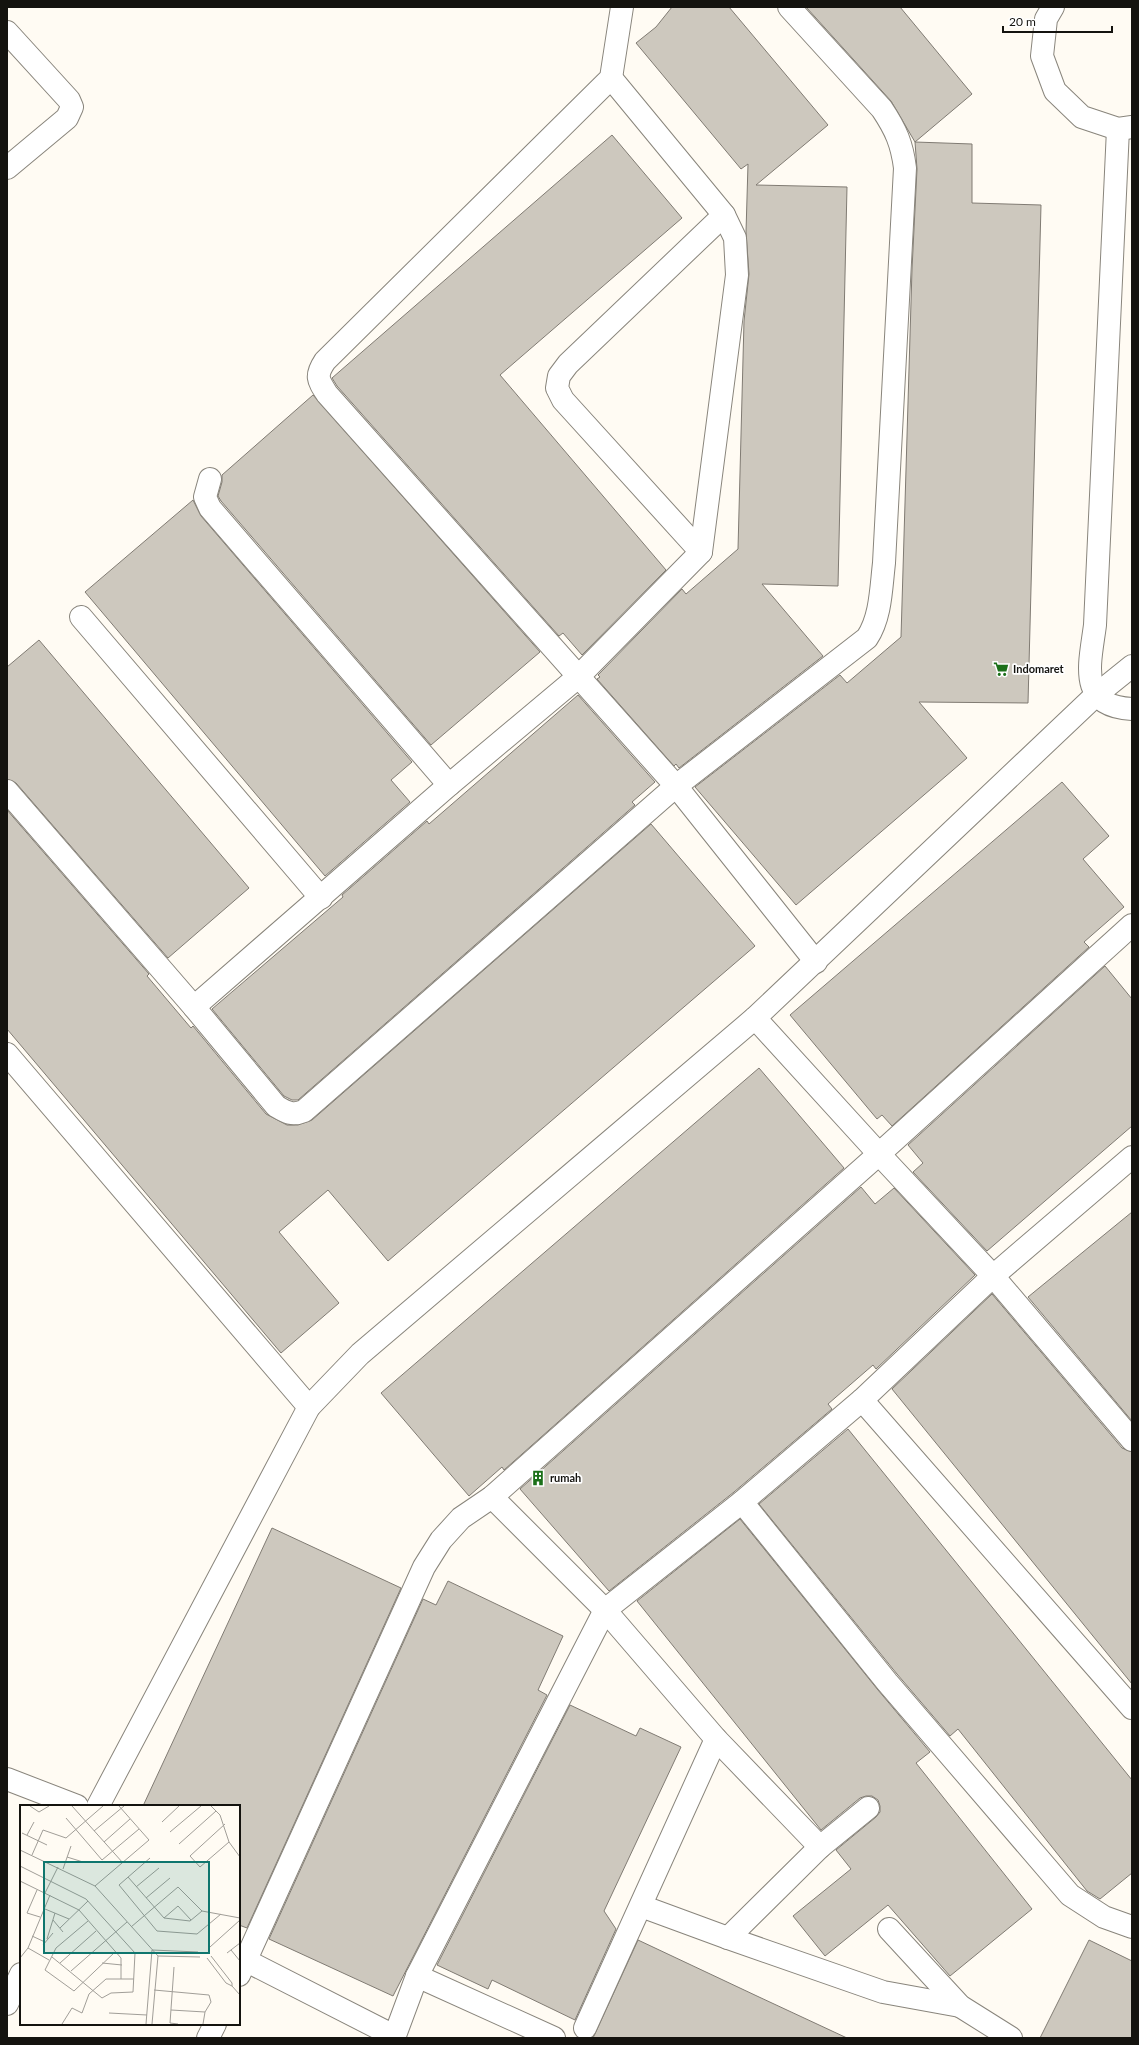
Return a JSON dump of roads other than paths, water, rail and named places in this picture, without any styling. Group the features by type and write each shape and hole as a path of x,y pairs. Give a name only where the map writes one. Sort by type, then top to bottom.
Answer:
{"street":[{"path":"622,7 610,78 325,361 318,371 319,382 327,394 676,786 816,962"},
{"path":"7,791 194,1008 276,1106 286,1112 295,1114 304,1111 676,786 866,638 872,630 877,617 884,563 905,168 902,147 894,127 882,109 789,7"},
{"path":"1053,7 1046,19 1042,56 1055,91 1082,117 1125,128 1095,625 1090,673 1096,695 1103,702 1110,705 1132,709"},
{"path":"7,32 69,100 72,107 66,118 7,168"},
{"path":"194,1008 449,784 578,677 701,552 737,275 735,238 724,215 610,78"},
{"path":"701,552 563,400 557,388 559,376 568,364 724,215"},
{"path":"210,480 205,497 210,508 449,784"},
{"path":"81,617 321,898"},
{"path":"99,1805 309,1407 360,1354 755,1018 816,962 1096,695 1132,666"},
{"path":"1129,1168 993,1276 862,1400 742,1502 605,1610 417,1976 394,2037 241,1964 424,1567 441,1540 461,1518 492,1497 879,1154 1132,925"},
{"path":"755,1018 993,1276 1132,1440"},
{"path":"11,1067 309,1407"},
{"path":"862,1400 1132,1708"},
{"path":"492,1497 605,1610 716,1739 820,1846"},
{"path":"742,1502 887,1682 1070,1896 1104,1917 1132,1927"},
{"path":"585,2028 716,1739"},
{"path":"7,1779 74,1805"},
{"path":"728,1938 820,1846 868,1808"},
{"path":"641,1906 883,1992 960,2006"},
{"path":"890,1929 960,2006 1001,2035"},
{"path":"7,2004 20,1976"},
{"path":"417,1976 554,2038"},
{"path":"208,2038 214,2025"}],"place":[{"name":"Indomaret","path":"1001,669"},
{"name":"rumah","path":"538,1478"}]}
